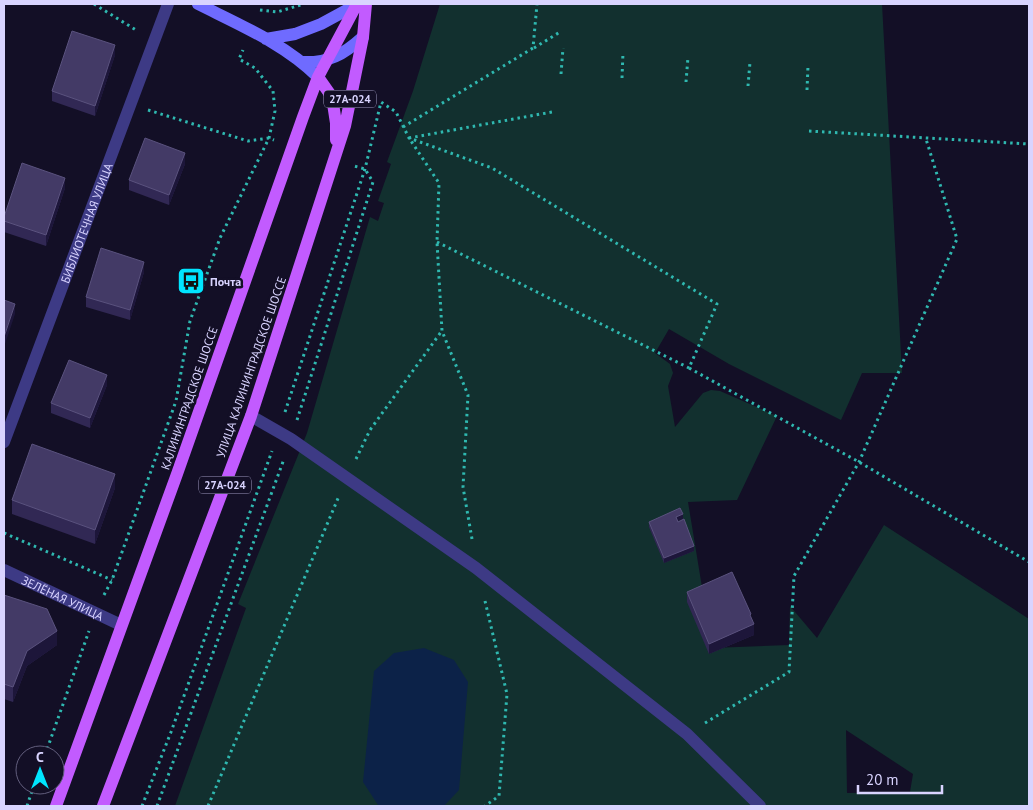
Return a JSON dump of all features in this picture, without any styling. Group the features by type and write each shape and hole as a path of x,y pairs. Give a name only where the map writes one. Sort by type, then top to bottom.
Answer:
{"main road":[{"path":"198,4 266,39 302,62 318,77"},
{"path":"266,39 295,34 321,24 360,4"},
{"name":"УЛИЦА КАЛИНИНГРАДСКОЕ ШОССЕ","path":"103,806 251,416 335,160 345,126 363,37 360,4"},
{"name":"КАЛИНИНГРАДСКОЕ ШОССЕ","path":"56,806 177,474 318,77 360,4"},
{"path":"302,62 326,61 341,54 363,37"},
{"name":"УЛИЦА КАЛИНИНГРАДСКОЕ ШОССЕ","path":"318,77 332,97 336,123 335,160"}],"street":[{"name":"БИБЛИОТЕЧНАЯ УЛИЦА","path":"4,442 168,4"},
{"path":"251,416 291,439 476,568 687,734 760,806"},
{"name":"ЗЕЛЁНАЯ УЛИЦА","path":"4,570 121,625"}],"path":[{"path":"94,4 154,42"},
{"path":"255,9 277,12 304,4"},
{"path":"533,48 537,4"},
{"path":"49,745 95,613 112,580 176,401 190,321 220,238 269,138 275,111 273,91 255,68 239,59 261,10"},
{"path":"403,127 560,32"},
{"path":"561,74 563,48"},
{"path":"622,78 623,52"},
{"path":"686,82 688,57"},
{"path":"748,86 750,62"},
{"path":"807,90 808,66"},
{"path":"142,806 171,732 279,432 365,169 381,102 396,112 409,138 439,183 437,242 442,331 468,395 463,487 476,568 507,694 499,796 485,806"},
{"path":"130,104 248,141 269,138"},
{"path":"409,138 552,112"},
{"path":"809,131 1029,144"},
{"path":"409,138 492,168 716,304 689,368"},
{"path":"687,734 789,672 794,576 859,462 957,239 926,139"},
{"path":"157,806 291,439 373,182 365,169"},
{"path":"437,242 689,368 859,462 1029,562"},
{"path":"208,806 347,477 370,430 442,331"},
{"path":"4,533 112,580"}],"green space":[{"path":"440,4 882,4 902,373 862,373 841,420 729,364 669,329 655,353 670,364 673,373 668,386 675,427 703,393 711,390 720,391 777,416 737,500 688,502 712,648 789,645 790,606 817,638 884,525 1029,619 1029,806 175,806 246,608 238,604 307,433 370,217 378,221 384,203 378,201 391,164 387,162 413,91","holes":["846,730 913,774 910,792 847,793"]}],"water":[{"path":"424,648 454,660 468,682 459,790 444,806 381,806 378,805 363,782 374,671 394,653"}],"building":[{"path":"72,31 115,45 95,106 52,91"},
{"path":"145,138 185,153 169,195 129,180"},
{"path":"22,163 65,178 46,235 4,221"},
{"path":"101,248 144,262 130,310 86,297"},
{"path":"4,300 15,304 4,337"},
{"path":"69,360 107,375 90,418 51,403"},
{"path":"32,444 115,474 95,530 12,500"},
{"path":"680,508 683,514 676,517 678,522 684,519 694,546 664,558 649,522"},
{"path":"732,572 754,624 709,644 687,592"},
{"path":"4,595 47,609 57,631 27,651 13,687 4,684"}],"place":[{"name":"Почта","path":"191,281"}]}
